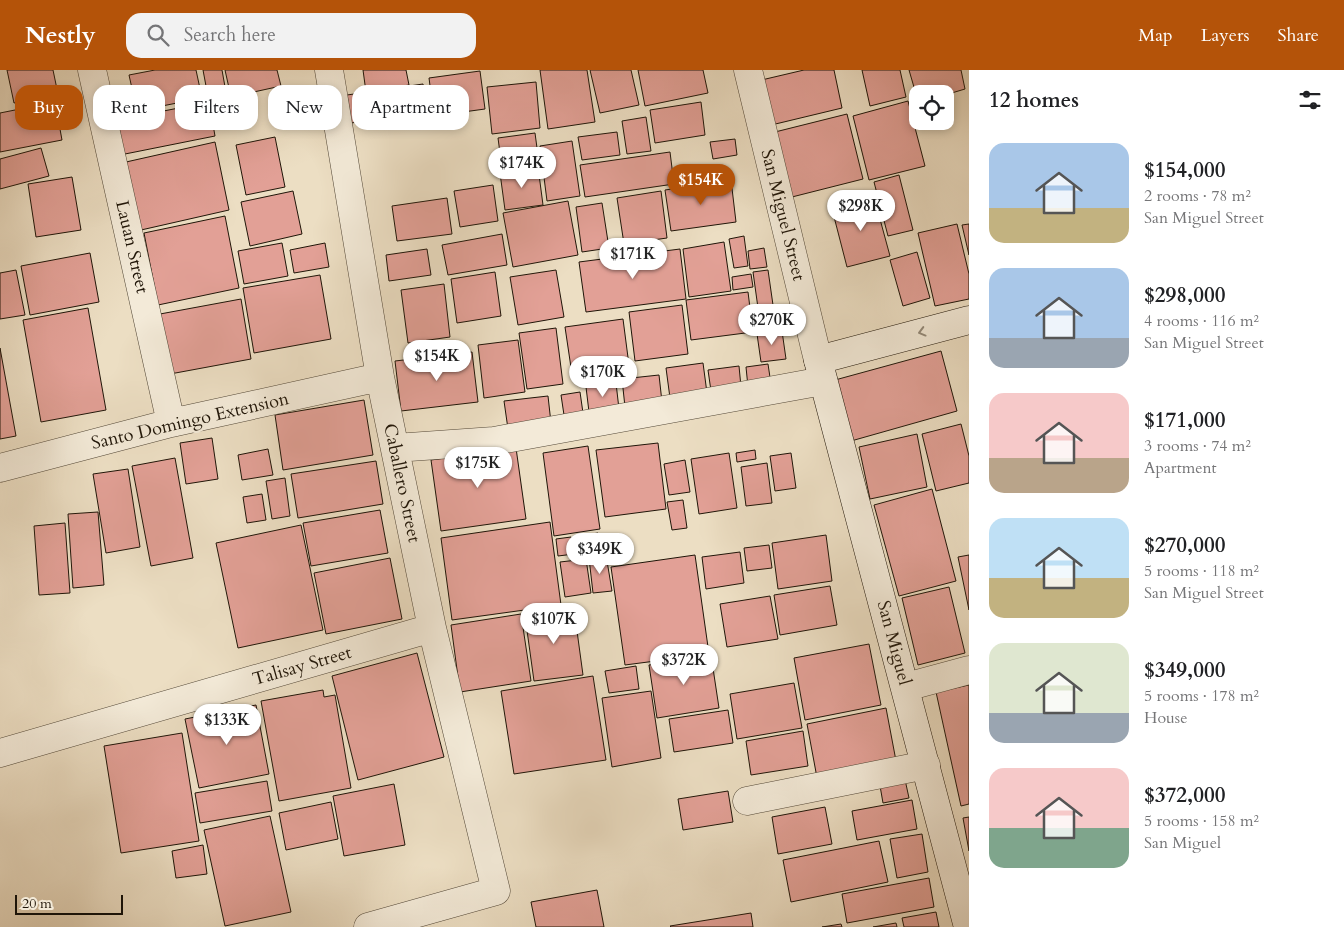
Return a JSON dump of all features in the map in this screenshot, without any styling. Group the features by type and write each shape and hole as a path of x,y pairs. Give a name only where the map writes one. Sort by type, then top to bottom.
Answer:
{"street":[{"name":"Lauan Street","path":"92,70 171,423"},
{"name":"Caballero Street","path":"329,70 380,377 432,628 496,891 368,927"},
{"name":"San Miguel Street","path":"748,70 820,371"},
{"path":"395,448 494,441 820,371 969,320"},
{"name":"San Miguel","path":"820,371 906,687 968,927"},
{"name":"Santo Domingo Extension","path":"0,468 171,423 380,377"},
{"name":"Talisay Street","path":"0,753 432,628"},
{"path":"906,687 969,670"},
{"path":"747,801 926,766"}],"building":[{"path":"7,70 53,70 56,85 15,85 14,103"},
{"path":"155,70 196,70 199,85 175,85 175,103 165,105 165,85 131,85 129,75"},
{"path":"203,70 222,70 225,85 206,85"},
{"path":"225,70 277,70 281,85 268,85 268,89 258,91 258,85 228,85"},
{"path":"363,70 406,70 409,85 365,85"},
{"path":"540,70 587,70 595,122 548,129"},
{"path":"590,70 631,70 639,105 600,113"},
{"path":"638,70 703,70 708,93 645,106"},
{"path":"804,70 834,70 842,108 763,127 753,82"},
{"path":"862,70 900,70 906,97 870,106"},
{"path":"909,70 961,70 965,89 954,92 954,85 913,85"},
{"path":"480,71 485,109 469,111 469,85 430,85 429,78"},
{"path":"536,82 540,128 492,134 487,87"},
{"path":"352,94 352,123 351,123 347,95"},
{"path":"908,101 909,130 916,130 925,166 869,180 853,116"},
{"path":"701,102 705,135 655,143 650,110"},
{"path":"175,109 175,130 214,130 215,136 120,155 115,130 165,130 165,111"},
{"path":"15,110 15,130 60,130 62,140 0,152 0,113"},
{"path":"847,114 863,179 784,199 767,134"},
{"path":"646,117 651,151 627,154 622,121"},
{"path":"617,132 620,155 582,160 578,137"},
{"path":"535,133 539,163 502,168 498,138"},
{"path":"275,137 285,187 246,195 236,145"},
{"path":"735,139 737,155 713,159 710,142"},
{"path":"572,141 580,196 547,201 540,146"},
{"path":"215,142 229,210 141,230 126,162"},
{"path":"41,148 49,176 0,189 0,159"},
{"path":"670,152 674,184 585,197 580,165"},
{"path":"538,167 543,205 505,210 500,173"},
{"path":"899,175 913,230 888,236 874,182"},
{"path":"72,177 81,230 36,237 28,184"},
{"path":"731,180 736,222 671,231 665,190"},
{"path":"493,185 498,221 460,227 454,191"},
{"path":"293,191 302,234 250,246 241,202"},
{"path":"661,191 667,238 624,244 617,198"},
{"path":"874,197 890,256 847,267 832,209"},
{"path":"447,198 452,234 397,241 392,206"},
{"path":"568,201 578,255 513,267 503,213"},
{"path":"602,203 609,248 582,252 576,207"},
{"path":"225,216 239,288 158,305 144,233"},
{"path":"957,224 969,274 969,299 935,306 918,233"},
{"path":"969,224 969,255 962,225"},
{"path":"502,234 507,265 448,275 442,245"},
{"path":"744,236 748,266 734,268 729,239"},
{"path":"724,242 731,291 689,297 683,249"},
{"path":"282,243 288,276 244,284 238,251"},
{"path":"325,243 329,267 294,273 290,250"},
{"path":"764,248 767,267 750,269 748,251"},
{"path":"427,249 431,275 389,281 386,255"},
{"path":"680,249 686,299 586,312 579,262"},
{"path":"917,252 930,298 903,306 890,260"},
{"path":"90,253 99,302 30,315 21,266"},
{"path":"16,270 25,315 0,319 0,273"},
{"path":"556,270 564,317 518,325 510,277"},
{"path":"768,270 773,305 758,308 753,272"},
{"path":"495,272 501,316 457,323 451,279"},
{"path":"751,274 753,287 733,290 732,277"},
{"path":"320,275 331,339 254,353 243,288"},
{"path":"444,284 450,337 408,343 401,290"},
{"path":"748,292 753,332 691,340 686,300"},
{"path":"241,299 251,359 170,374 160,314"},
{"path":"682,305 688,354 635,361 629,312"},
{"path":"88,308 106,410 41,422 23,320"},
{"path":"779,308 781,325 758,329 756,311"},
{"path":"623,319 630,373 573,381 565,327"},
{"path":"556,328 563,384 527,389 519,333"},
{"path":"782,331 786,359 761,362 757,334"},
{"path":"518,340 525,392 484,398 478,345"},
{"path":"0,348 16,436 0,439"},
{"path":"941,351 957,411 851,441 835,380"},
{"path":"472,352 478,402 401,411 395,361"},
{"path":"703,363 707,393 670,398 666,368"},
{"path":"768,364 771,384 748,387 746,367"},
{"path":"739,366 741,387 711,391 708,370"},
{"path":"659,375 662,402 625,407 622,379"},
{"path":"616,383 619,409 589,412 586,387"},
{"path":"580,392 583,413 564,415 561,395"},
{"path":"548,396 551,423 508,429 504,401"},
{"path":"364,400 373,455 283,470 275,415"},
{"path":"961,424 969,456 969,483 936,491 922,434"},
{"path":"917,434 927,487 870,499 859,447"},
{"path":"212,438 218,479 186,484 180,443"},
{"path":"658,443 666,509 605,517 596,450"},
{"path":"588,446 600,529 554,536 543,453"},
{"path":"516,448 526,519 441,531 431,460"},
{"path":"268,449 273,475 242,480 238,455"},
{"path":"755,450 756,459 737,462 736,453"},
{"path":"729,453 737,508 699,514 691,459"},
{"path":"791,453 796,488 775,491 770,456"},
{"path":"175,458 193,558 151,566 132,466"},
{"path":"685,460 690,492 669,495 664,464"},
{"path":"376,461 383,504 298,518 291,474"},
{"path":"767,463 772,503 746,506 741,467"},
{"path":"128,469 140,547 106,553 93,474"},
{"path":"285,478 290,516 272,519 266,481"},
{"path":"932,489 956,581 899,596 874,505"},
{"path":"262,494 266,520 247,523 243,497"},
{"path":"683,500 687,528 672,530 667,502"},
{"path":"380,510 388,553 311,566 303,523"},
{"path":"98,512 104,585 73,588 68,514"},
{"path":"550,522 561,605 452,620 441,538"},
{"path":"65,523 70,593 39,595 34,526"},
{"path":"301,525 323,630 238,648 216,543"},
{"path":"598,533 601,552 576,555 574,537"},
{"path":"826,535 832,581 778,589 772,543"},
{"path":"571,537 574,554 558,556 556,539"},
{"path":"769,545 772,568 747,571 744,548"},
{"path":"740,552 744,583 706,589 702,557"},
{"path":"606,555 612,591 593,593 589,558"},
{"path":"695,555 709,654 625,665 611,567"},
{"path":"969,555 969,610 958,557"},
{"path":"390,558 402,619 326,634 314,573"},
{"path":"586,559 591,593 565,597 560,562"},
{"path":"830,586 837,625 780,635 774,595"},
{"path":"949,587 965,653 918,665 902,598"},
{"path":"770,596 778,639 727,647 720,604"},
{"path":"574,609 583,675 534,681 525,616"},
{"path":"521,614 531,681 460,692 451,625"},
{"path":"869,644 881,705 805,720 794,658"},
{"path":"417,653 444,757 358,780 332,676"},
{"path":"711,655 719,708 657,718 649,665"},
{"path":"636,666 639,689 609,693 605,671"},
{"path":"593,676 606,760 514,774 501,691"},
{"path":"794,683 802,728 737,739 730,694"},
{"path":"969,685 969,804 961,806 936,692"},
{"path":"323,690 324,697 335,695 351,788 279,801 261,701"},
{"path":"651,691 661,758 612,767 602,698"},
{"path":"256,705 269,774 199,788 185,719"},
{"path":"886,708 897,766 818,783 807,724"},
{"path":"728,710 733,743 674,752 669,719"},
{"path":"803,731 808,766 751,775 746,741"},
{"path":"182,733 199,841 121,853 104,746"},
{"path":"904,775 909,798 883,803 879,780"},
{"path":"267,781 272,811 200,823 195,793"},
{"path":"394,784 405,845 344,856 333,796"},
{"path":"728,791 733,822 683,830 678,799"},
{"path":"912,800 917,829 857,840 852,811"},
{"path":"331,802 338,839 286,850 279,813"},
{"path":"825,807 832,844 778,854 772,817"},
{"path":"270,816 291,912 225,926 204,830"},
{"path":"969,817 969,851 963,818"},
{"path":"922,834 928,872 897,878 890,839"},
{"path":"879,841 888,882 791,902 783,860"},
{"path":"203,845 207,874 176,878 172,851"},
{"path":"929,878 934,907 847,923 842,894"},
{"path":"597,890 604,927 536,927 531,902"},
{"path":"936,912 939,927 904,927 902,918"},
{"path":"751,913 753,927 670,926"},
{"path":"896,923 897,927 873,927"},
{"path":"841,924 842,927 822,927"}]}
